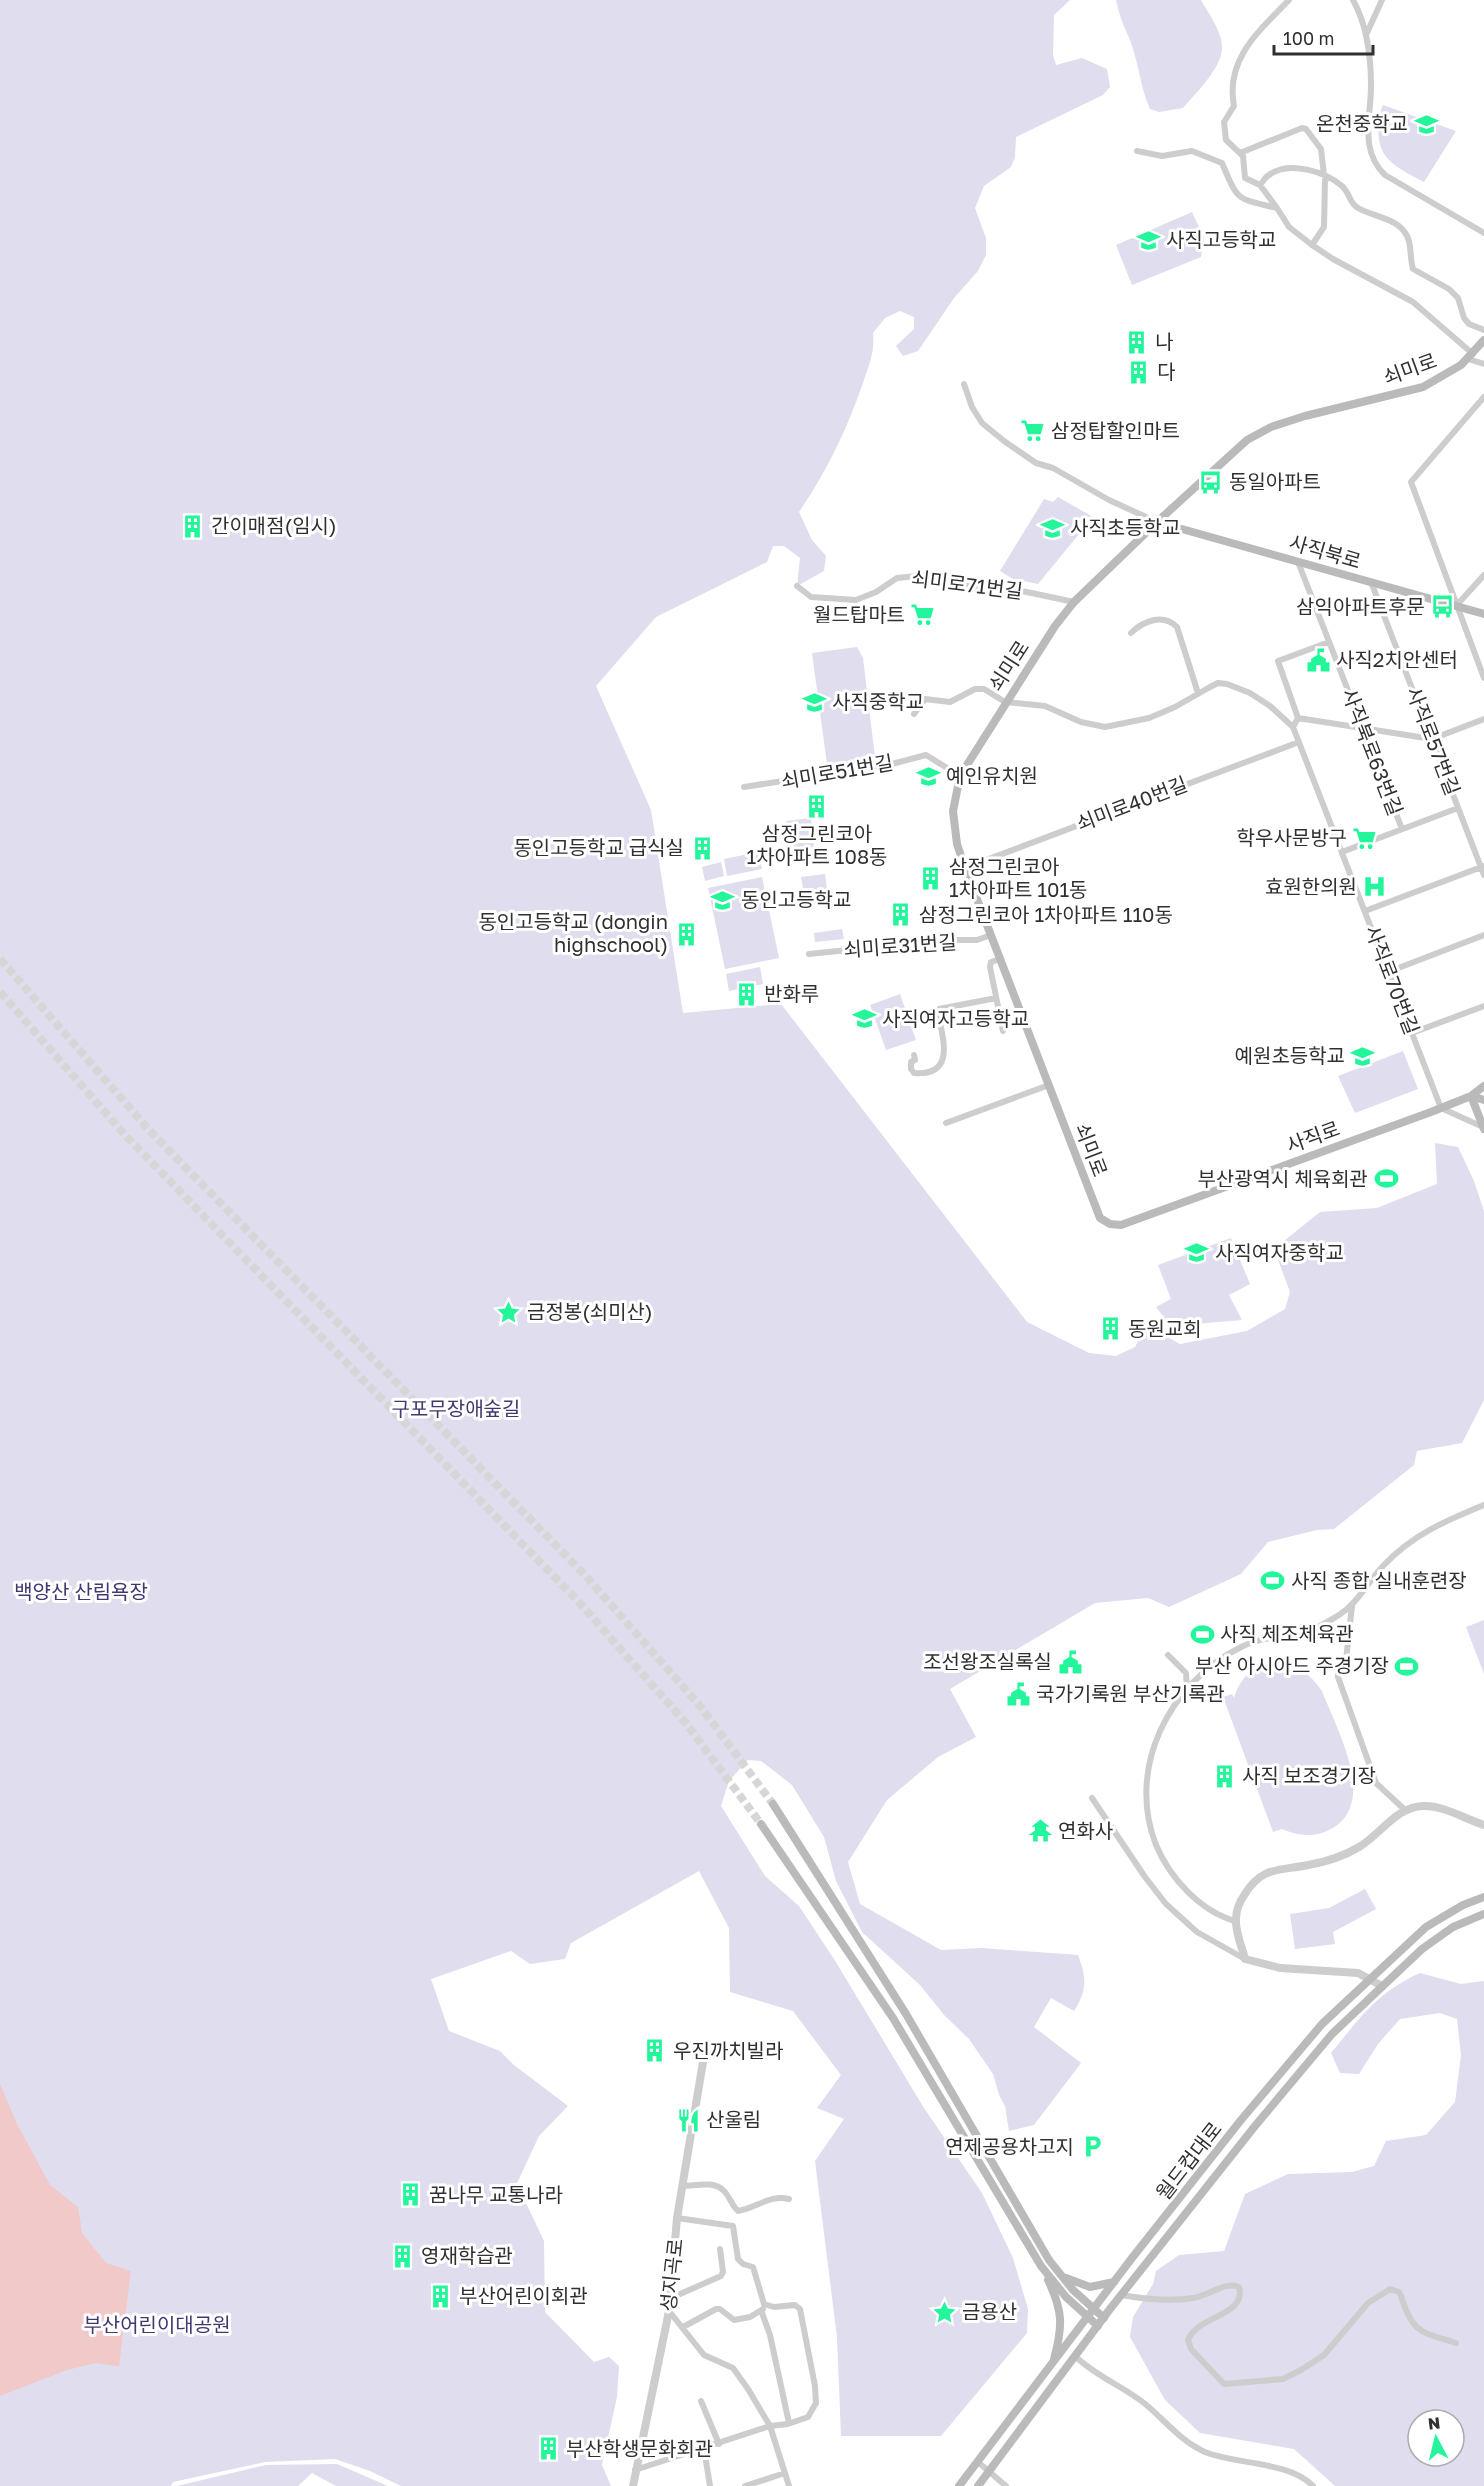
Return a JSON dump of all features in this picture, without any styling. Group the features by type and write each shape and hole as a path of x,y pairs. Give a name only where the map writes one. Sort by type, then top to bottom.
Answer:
{"main road":[{"name":"쇠미로","path":"1100,1218 965,868 955,836 953,811 960,776 1005,702 1055,626 1074,602 1247,440 1271,427 1423,387 1444,377 1470,356 1484,339"},
{"name":"사직북로","path":"1157,522 1484,614"},
{"name":"사직로","path":"1100,1218 1110,1224 1120,1225 1471,1096 1484,1086"},
{"path":"1471,1096 1484,1100"},
{"path":"1471,1096 1484,1128"},
{"path":"773,1804 906,2014 1049,2259 1061,2276 1104,2318"},
{"path":"761,1824 893,2018 1041,2266 1062,2318 1060,2338 1053,2364"},
{"name":"월드컵대로","path":"959,2486 1241,2120 1322,2024 1426,1927 1463,1905 1484,1897"},
{"name":"월드컵대로","path":"978,2486 1121,2295 1255,2126 1332,2034 1436,1938 1484,1914"},
{"path":"1041,2266 1066,2297 1098,2326"},
{"path":"1061,2276 1090,2287 1114,2282"}],"street":[{"path":"1289,0 1257,33 1233,73 1231,90 1234,106 1224,122 1226,140 1243,156 1245,178 1260,185 1289,227 1333,260 1413,302 1470,356 1484,364"},
{"path":"1353,0 1366,35 1371,86 1367,131 1374,161 1385,175 1484,232"},
{"path":"1366,35 1383,0"},
{"path":"1240,153 1306,129 1321,149 1326,177 1324,227 1312,244"},
{"path":"1137,151 1162,156 1192,151 1222,163 1234,191 1241,200 1277,208"},
{"path":"1260,185 1269,175 1282,170 1300,168 1326,177 1344,187 1352,204 1402,228 1410,241 1410,258 1413,269 1449,289 1458,298 1464,318 1469,324 1484,330"},
{"path":"964,384 972,407 982,423 1012,446 1036,463 1053,468 1109,500 1157,522"},
{"path":"1484,398 1411,482 1484,678"},
{"name":"사직북로63번길","path":"1298,562 1402,829"},
{"path":"1456,606 1484,575"},
{"name":"쇠미로71번길","path":"797,586 811,597 856,600 876,592 897,578 917,576 959,585 1022,591 1074,602"},
{"name":"사직로57번길","path":"1371,582 1483,867 1484,875"},
{"path":"1131,633 1146,621 1161,620 1173,623 1177,627 1198,693"},
{"path":"914,714 925,699 950,702 975,688 984,690 1005,702 1045,706 1081,722 1105,727 1149,718 1218,683 1235,686 1250,693 1270,706 1293,727 1298,718 1278,661 1329,642"},
{"path":"1298,718 1432,739 1484,719"},
{"name":"사직로70번길","path":"1293,727 1441,1107"},
{"name":"쇠미로40번길","path":"965,868 1299,742"},
{"name":"쇠미로51번길","path":"744,787 892,764 926,755 960,776"},
{"path":"1342,852 1458,808"},
{"path":"1365,911 1483,867"},
{"name":"쇠미로31번길","path":"809,954 943,940 970,941 991,935"},
{"path":"1388,972 1484,935"},
{"path":"1000,959 991,962 990,967 1003,1031"},
{"path":"914,1055 915,1060 911,1062 911,1069 914,1073 931,1072 938,1068 943,1060 939,1009 996,998"},
{"path":"1412,1033 1484,1006"},
{"path":"946,1123 1049,1085"},
{"path":"1441,1107 1484,1128"},
{"path":"1235,1921 1223,1918 1210,1910 1184,1888 1165,1863 1148,1820 1146,1786 1152,1750 1165,1719 1187,1689 1213,1665 1241,1647 1269,1637 1306,1632 1352,1606 1383,1565 1412,1540 1442,1522 1484,1505"},
{"path":"1352,1606 1346,1660 1338,1677 1376,1783 1405,1810"},
{"path":"1168,1655 1186,1673 1187,1689"},
{"path":"1092,1798 1166,1904 1197,1932 1245,1959 1280,1968 1347,1971 1369,1978 1382,1986"},
{"path":"1245,1959 1235,1921 1242,1899 1257,1878 1273,1870 1307,1866 1340,1856 1374,1837 1396,1815 1416,1807 1436,1807 1484,1825"},
{"name":"성지곡로","path":"633,2486 669,2311 677,2218 703,2062"},
{"path":"682,2186 705,2184 717,2186 724,2191 738,2211 765,2200 789,2199"},
{"path":"677,2218 734,2226 738,2259 743,2264 753,2267 789,2423"},
{"path":"671,2298 721,2276 723,2272 720,2249"},
{"path":"1121,2295 1157,2299 1194,2298 1220,2288 1236,2285 1239,2287 1241,2295 1238,2305 1193,2330 1188,2340 1191,2349 1224,2384 1283,2379 1301,2370 1324,2355 1368,2303 1390,2289 1399,2292 1413,2325 1422,2331 1456,2343"},
{"path":"635,2470 770,2426 808,2417 816,2403 815,2386 800,2310 795,2305 764,2308 742,2320 734,2320 720,2309 716,2309 683,2327"},
{"path":"669,2311 704,2355 733,2368 748,2389 770,2426 789,2486"},
{"path":"1076,2357 1085,2366 1146,2405 1187,2442 1205,2452 1230,2460 1287,2470 1304,2477 1309,2485"},
{"path":"701,2401 718,2444"},
{"path":"704,2449 710,2486"},
{"path":"978,2462 1006,2486"},
{"path":"745,2486 785,2473"}],"green space":[{"name":"구포무장애숲길","path":"0,0 1070,0 1054,15 1053,55 1056,65 1082,58 1107,69 1110,87 1103,95 1016,137 1015,157 1011,167 984,186 975,208 986,238 986,255 978,271 954,298 918,351 903,356 896,346 914,329 914,317 900,311 885,318 873,333 871,358 850,417 836,449 799,512 812,540 826,556 824,571 797,586 800,558 784,546 773,546 767,562 656,617 596,686 651,810 683,1013 781,1004 1027,1322 1089,1353 1116,1356 1135,1347 1146,1325 1180,1344 1247,1331 1285,1309 1290,1292 1274,1249 1320,1212 1377,1208 1437,1184 1435,1143 1458,1147 1474,1181 1484,1211 1484,1400 1462,1443 1417,1451 1414,1465 1334,1529 1317,1530 1268,1542 1241,1574 1169,1607 1148,1598 1095,1603 950,1689 976,1737 938,1757 887,1800 848,1862 860,1904 941,1950 982,1948 1078,1955 1083,1970 1084,1984 1074,2011 1051,1998 1034,2027 1081,2063 1034,2125 1009,2131 1005,2106 993,2074 969,2039 945,2016 920,1985 862,1932 836,1881 824,1837 792,1785 761,1761 748,1760 729,1781 721,1806 765,1876 799,1906 834,1959 924,2108 982,2193 1013,2258 1028,2309 1027,2333 941,2436 841,2436 837,2337 815,2161 844,2119 817,2108 841,2075 793,2011 730,1992 729,1928 699,1871 571,1943 565,1959 530,1964 511,1951 431,1979 449,2031 500,2051 514,2065 568,2106 539,2136 512,2194 527,2205 544,2241 545,2312 594,2362 609,2357 619,2366 617,2397 602,2465 611,2486 401,2486 370,2471 335,2459 265,2462 173,2482 171,2486 0,2486"},
{"path":"1116,0 1201,0 1220,35 1221,55 1207,80 1183,108 1159,112 1150,109"},
{"path":"1383,105 1456,131 1424,182 1396,166 1384,154 1378,133"},
{"path":"1192,212 1204,238 1201,257 1132,285 1116,245"},
{"path":"1058,497 1093,517 1038,584 1013,579 1000,571 1044,499 1053,502"},
{"path":"857,647 863,658 875,757 827,764 812,653"},
{"path":"811,818 814,847 795,850 786,821"},
{"path":"758,852 762,869 727,876 724,859"},
{"path":"721,862 724,876 705,881 702,867"},
{"path":"825,874 829,902 806,906 801,877"},
{"path":"762,877 779,958 725,969 708,888"},
{"path":"842,929 844,939 815,942 814,933"},
{"path":"760,967 763,984 729,991 726,974"},
{"path":"900,994 916,1040 886,1050 870,1005"},
{"path":"1403,1051 1418,1089 1355,1113 1338,1076"},
{"path":"1231,1238 1250,1284 1229,1295 1242,1320 1171,1326 1156,1307 1171,1299 1158,1265"},
{"path":"1484,1620 1484,1674 1466,1627"},
{"path":"1280,1663 1301,1670 1322,1691 1350,1764 1353,1784 1352,1802 1345,1817 1331,1829 1319,1834 1300,1834 1282,1829 1273,1832 1223,1697 1232,1694 1234,1698 1248,1674 1258,1667"},
{"path":"1365,1889 1376,1909 1333,1932 1335,1944 1295,1949 1290,1914 1329,1908"},
{"path":"1420,1973 1461,1984 1484,1981 1484,2486 1335,2486 1294,2449 1200,2433 1165,2400 1130,2337 1133,2317 1153,2284 1156,2271 1179,2255 1224,2251 1245,2194 1288,2174 1352,2172 1374,2166 1386,2141 1426,2135 1455,2102 1461,2055 1457,2019 1440,2013 1400,2019 1378,2044 1359,2074 1340,2073 1331,2053 1370,2007 1392,1989"},
{"path":"337,2464 388,2486 336,2486 312,2473 298,2486 177,2486 266,2465"}],"shaded area":[{"path":"0,2084 17,2124 50,2185 78,2207 82,2233 106,2263 131,2271 119,2366 95,2363 67,2370 0,2396"}],"tunnel":[{"path":"0,959 149,1130 584,1574 700,1706 773,1804"},
{"path":"0,992 124,1134 576,1599 685,1722 761,1824"}],"place":[{"name":"온천중학교","path":"1426,124"},
{"name":"사직고등학교","path":"1148,240"},
{"name":"나","path":"1137,342"},
{"name":"다","path":"1139,372"},
{"name":"삼정탑할인마트","path":"1033,431"},
{"name":"동일아파트","path":"1211,482"},
{"name":"간이매점(임시)","path":"193,526"},
{"name":"사직초등학교","path":"1052,528"},
{"name":"삼익아파트후문","path":"1443,607"},
{"name":"월드탑마트","path":"923,615"},
{"name":"사직2치안센터","path":"1318,660"},
{"name":"사직중학교","path":"814,702"},
{"name":"예인유치원","path":"928,776"},
{"name":"삼정그린코아 1차아파트 108동","path":"817,807"},
{"name":"학우사문방구","path":"1365,838"},
{"name":"동인고등학교 급식실","path":"702,848"},
{"name":"삼정그린코아 1차아파트 101동","path":"931,878"},
{"name":"효원한의원","path":"1375,887"},
{"name":"동인고등학교","path":"723,900"},
{"name":"삼정그린코아 1차아파트 110동","path":"901,915"},
{"name":"동인고등학교 (dongin highschool)","path":"686,934"},
{"name":"반화루","path":"746,994"},
{"name":"사직여자고등학교","path":"864,1019"},
{"name":"예원초등학교","path":"1363,1056"},
{"name":"부산광역시 체육회관","path":"1386,1179"},
{"name":"사직여자중학교","path":"1197,1253"},
{"name":"금정봉(쇠미산)","path":"509,1312"},
{"name":"동원교회","path":"1110,1329"},
{"name":"사직 종합 실내훈련장","path":"1273,1581"},
{"name":"사직 체조체육관","path":"1202,1634"},
{"name":"조선왕조실록실","path":"1070,1662"},
{"name":"부산 아시아드 주경기장","path":"1407,1666"},
{"name":"국가기록원 부산기록관","path":"1018,1694"},
{"name":"사직 보조경기장","path":"1224,1776"},
{"name":"연화사","path":"1040,1831"},
{"name":"우진까치빌라","path":"655,2051"},
{"name":"산울림","path":"688,2120"},
{"name":"연제공용차고지","path":"1092,2147"},
{"name":"꿈나무 교통나라","path":"411,2195"},
{"name":"영재학습관","path":"403,2256"},
{"name":"부산어린이회관","path":"441,2296"},
{"name":"금용산","path":"944,2312"},
{"name":"부산학생문화회관","path":"548,2449"}],"park label":[{"name":"백양산 산림욕장","path":"81,1592"},
{"name":"부산어린이대공원","path":"157,2325"}]}
